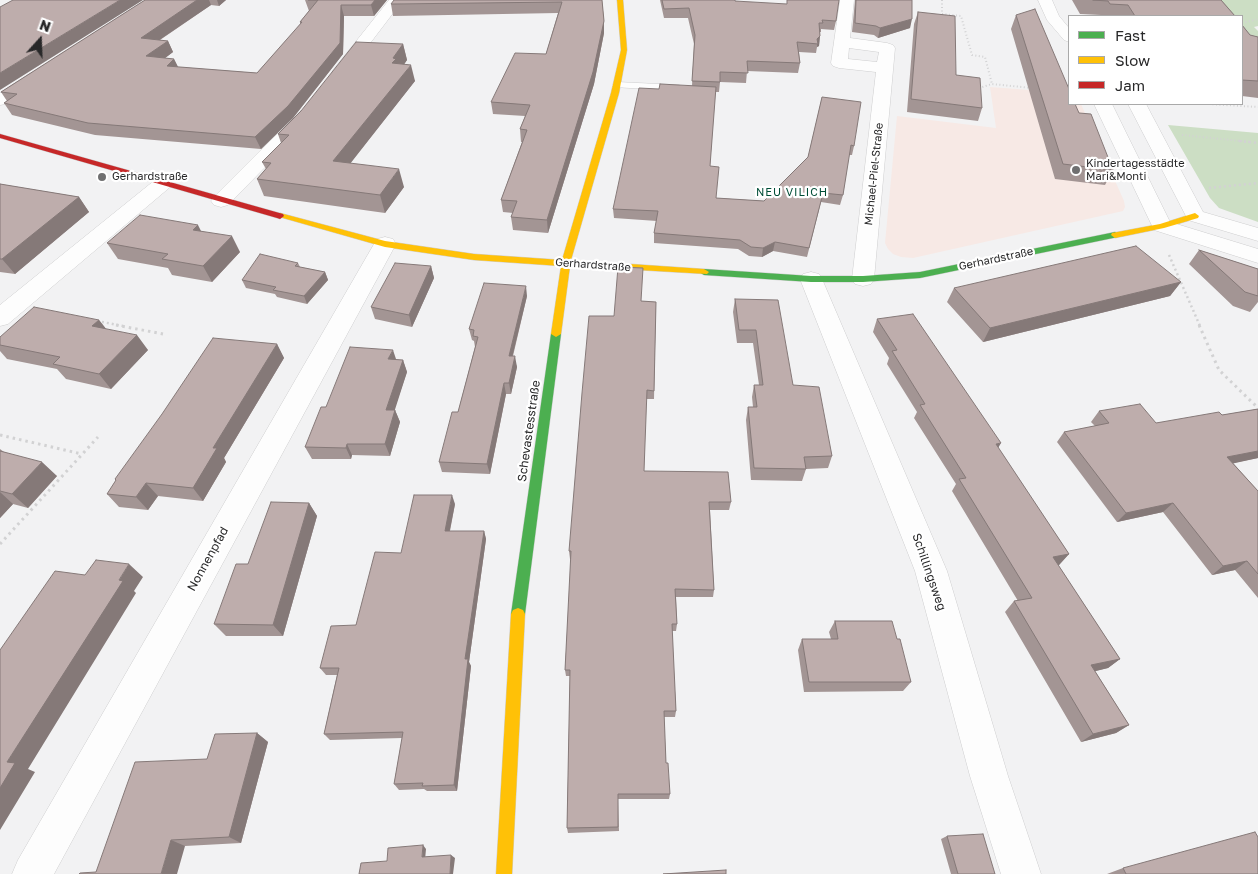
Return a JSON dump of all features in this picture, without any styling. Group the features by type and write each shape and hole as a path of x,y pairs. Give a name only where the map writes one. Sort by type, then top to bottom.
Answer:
{"street":[{"path":"330,85 396,0"},
{"name":"Schevastesstraße","path":"504,874 519,603 566,263 616,89 624,50 620,0"},
{"name":"Michael-Piel-Straße","path":"847,0 842,42 887,48 863,279"},
{"path":"1045,0 1052,17 1068,35"},
{"path":"0,100 50,69"},
{"path":"221,201 300,123 318,100"},
{"path":"1103,105 1161,226 1258,256"},
{"path":"1138,105 1195,216 1258,235"},
{"name":"Gerhardstraße","path":"0,136 221,201 385,244 474,257 811,279 863,279 920,275 1010,255 1161,226 1195,216"},
{"path":"0,318 162,184"},
{"name":"Nonnenpfad","path":"32,874 385,244"},
{"name":"Schillingsweg","path":"811,279 931,571 989,776 1021,874"}],"lane":[{"path":"616,89 639,94 644,92 645,86 679,88"}],"path":[{"path":"942,0 942,14 961,16 972,55 985,57 992,84"},
{"path":"1243,24 1258,19"},
{"path":"1243,25 1258,45"},
{"path":"976,89 992,84 1040,88"},
{"path":"1225,105 1258,107"},
{"path":"1152,133 1258,143"},
{"path":"1181,189 1258,183"},
{"path":"1161,226 1164,243 1219,370 1258,408"},
{"path":"90,319 163,334"},
{"path":"0,435 83,454"},
{"path":"0,544 98,437"}],"shaded area":[{"path":"990,87 1068,93 1068,105 1081,105 1124,201 1125,207 1123,211 913,258 893,254 885,243 897,116 996,128"}],"green space":[{"path":"1208,0 1258,0 1258,26 1254,27 1258,31 1258,41 1243,40 1243,15 1220,15"},
{"path":"1168,125 1258,133 1258,222 1219,208 1210,198"}],"building":[{"path":"13,0 120,0 0,73 0,7"},
{"path":"145,0 197,0 141,38 168,41 146,56 174,59 167,66 257,73 302,22 300,22 318,0 375,0 371,5 341,5 340,43 288,106 255,137 88,123 4,103 17,94 1,92"},
{"path":"394,0 602,0 604,21 593,72 547,220 511,217 517,201 501,200 527,130 520,129 530,105 491,102 515,53 546,54 562,2 391,4"},
{"path":"662,0 735,0 787,4 787,0 839,0 836,21 822,20 823,23 819,23 820,36 817,39 818,44 797,42 800,63 747,61 748,73 720,72 720,82 692,81 695,35 689,8 664,9"},
{"path":"856,0 912,0 912,19 880,28 855,23"},
{"path":"1093,0 1221,0 1234,15 1134,15 1128,5 1110,4 1108,1"},
{"path":"1035,9 1068,87 1068,105 1075,105 1079,113 1091,114 1113,170 1063,164 1016,15"},
{"path":"918,12 955,16 956,75 980,78 982,108 911,99"},
{"path":"1243,26 1250,35 1258,37 1258,81 1243,80"},
{"path":"356,42 403,44 393,58 396,59 392,63 411,65 333,161 399,169 380,195 257,179 271,163 262,162 289,135 278,134 301,111"},
{"path":"660,84 716,87 710,166 719,167 716,198 764,201 808,157 822,97 861,102 854,146 851,145 843,195 823,193 809,248 775,242 763,248 751,247 740,240 654,233 658,211 613,209 639,88 659,89"},
{"path":"0,184 79,197 0,259"},
{"path":"140,215 198,225 193,230 232,236 203,266 162,259 168,254 107,243"},
{"path":"1136,246 1181,282 990,328 954,288"},
{"path":"1199,250 1258,269 1258,296 1245,292"},
{"path":"260,254 298,263 295,266 325,272 304,296 273,290 276,287 242,280"},
{"path":"395,263 431,266 409,315 371,307"},
{"path":"618,267 643,268 641,301 656,302 654,391 647,390 644,471 728,472 731,502 709,502 714,590 675,589 677,624 672,624 676,711 664,711 666,763 668,763 670,794 618,794 618,827 567,828 570,670 565,670 571,551 569,551 589,316 614,316"},
{"path":"484,283 526,286 509,356 515,356 509,383 504,383 487,464 439,462 452,412 458,412 478,337 473,336 474,330 469,329"},
{"path":"735,299 778,300 793,385 819,387 832,456 804,457 806,469 754,468 748,407 757,407 754,385 763,385 756,330 739,330"},
{"path":"34,307 99,320 92,326 137,335 99,374 53,364 60,357 0,345 0,337"},
{"path":"913,314 1001,443 996,444 1069,554 1053,557 1120,659 1091,665 1129,725 1093,734 1014,601 1032,598 959,479 966,478 920,405 925,404 892,351 897,350 877,319"},
{"path":"213,338 277,344 213,448 217,448 193,488 146,483 136,497 107,494 115,479"},
{"path":"350,347 393,350 388,359 403,360 386,410 395,410 385,444 347,444 346,448 305,447 321,407 326,407"},
{"path":"1140,404 1156,423 1219,412 1222,415 1258,409 1258,451 1227,457 1258,491 1258,574 1247,561 1223,566 1173,503 1126,513 1064,432 1109,423 1099,411"},
{"path":"0,451 42,462 12,494 0,491"},
{"path":"414,495 452,495 445,531 484,531 465,659 468,659 454,785 422,786 423,783 394,784 403,732 324,734 339,668 320,668 331,626 356,625 375,552 401,553"},
{"path":"271,502 309,503 273,625 214,624 236,564 248,564"},
{"path":"96,560 129,564 119,580 123,581 7,762 15,763 0,788 0,650 55,571 85,575"},
{"path":"835,621 892,621 897,639 900,639 911,682 809,682 802,639 838,639"},
{"path":"257,733 229,837 171,840 161,874 79,874 96,872 135,762 207,759 215,734"},
{"path":"1255,832 1258,837 1258,874 1126,874 1123,868"},
{"path":"983,834 995,874 958,874 947,836"},
{"path":"423,845 422,857 451,855 450,874 359,874 361,863 387,861 388,848"},
{"path":"726,870 726,874 663,874"}],"traffic: fast":[{"path":"704,272 811,279 863,279 920,275 1115,235"},
{"path":"518,614 556,334"}],"traffic: slow":[{"path":"556,334 566,263 615,93 624,50 620,0"},
{"path":"280,216 385,244 474,257 704,272"},
{"path":"1115,235 1161,226 1195,216"},
{"path":"504,874 518,614"}],"traffic: jam":[{"path":"0,136 280,216"}],"place":[{"name":"Kindertagesstädte Mari&Monti","path":"1076,170"},
{"name":"Gerhardstraße","path":"102,177"}],"district":[{"name":"NEU VILICH","path":"792,193"}]}
